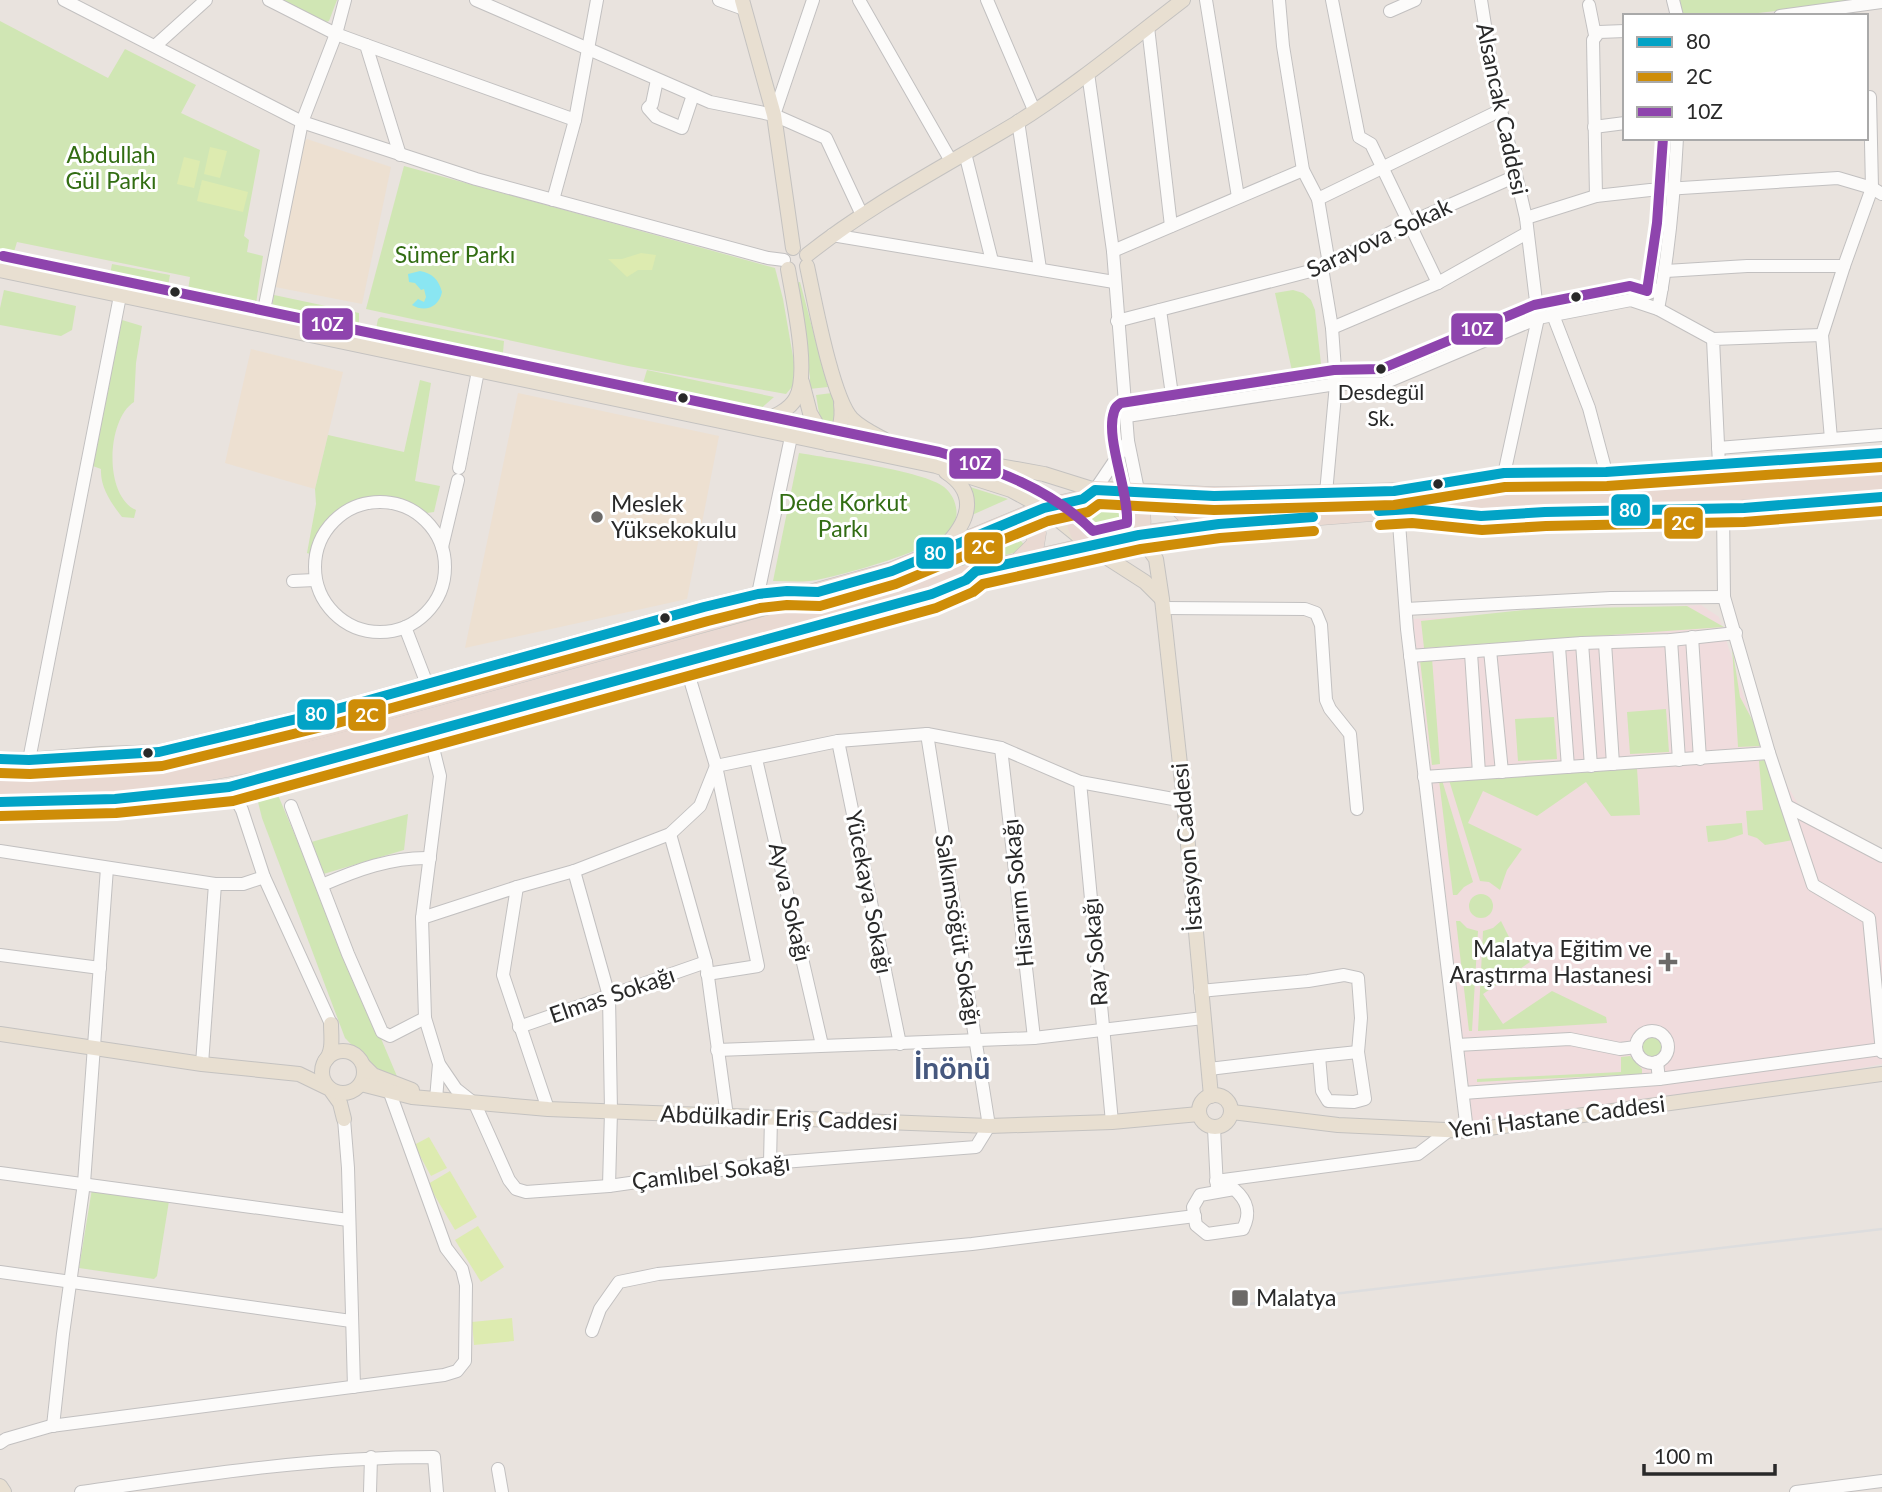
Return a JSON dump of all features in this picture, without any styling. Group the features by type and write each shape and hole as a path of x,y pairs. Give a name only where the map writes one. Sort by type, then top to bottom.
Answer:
{"highway":[{"path":"0,771 100,770 256,747 892,571 1044,508 1089,494 1135,497 1394,491 1502,480 1610,488 1882,469"},
{"path":"0,789 105,786 174,779 312,750 891,591 1018,562 1085,542 1219,524 1405,510 1882,482"},
{"path":"1085,542 1077,527 1076,516 1089,494"},
{"path":"1214,496 1190,497 1181,500 1178,507 1182,513 1195,520 1219,524"},
{"path":"1135,497 1142,528 1139,535"},
{"path":"993,529 1023,525 1035,529 1035,545 1018,562"}],"main road":[{"path":"788,259 798,272 832,235 1018,121 1183,0"},
{"path":"743,5 774,116 802,380 810,413 828,438"},
{"path":"788,259 804,251 819,324 839,395 841,427 828,438"},
{"path":"0,265 791,437 828,438 902,448 1044,474 1089,494"},
{"path":"0,270 760,422 936,466 1011,490 1044,508 1085,542 1145,582 1162,604"},
{"path":"760,422 777,415 795,400 802,380"},
{"path":"839,395 850,418 869,432 902,448"},
{"path":"936,466 956,478 967,493 967,513 958,533 937,554"},
{"name":"İstasyon Caddesi","path":"1139,535 1156,559 1162,604 1184,801 1211,1096"},
{"path":"0,802 133,799 226,788 932,594 966,580 976,571"},
{"path":"159,752 241,734 704,607 758,594 818,592"},
{"path":"0,759 29,760 256,747"},
{"path":"331,1024 331,1046 322,1076 340,1103 344,1119"},
{"path":"331,1024 373,1075 436,1099"},
{"path":"0,1034 202,1064 299,1074 343,1094 359,1087"},
{"path":"299,1074 342,1051 360,1061 365,1073 359,1087 348,1097 344,1119"},
{"name":"Yeni Hastane Caddesi","path":"1232,1112 1338,1125 1467,1131 1882,1074"},
{"name":"Abdülkadir Eriş Caddesi","path":"359,1087 475,1104 548,1109 989,1126 1112,1122 1199,1114"},
{"path":"1211,1096 1228,1101 1232,1112 1228,1122 1214,1128 1204,1123 1199,1114 1201,1103 1211,1096"},
{"path":"0,1486 4,1492"}],"street":[{"path":"65,0 302,122 400,155 552,200 768,258 788,259"},
{"path":"155,46 206,0"},
{"path":"269,0 336,34 575,120"},
{"path":"262,322 302,122 336,34 345,0"},
{"path":"476,0 710,102 774,116 826,138 862,215"},
{"path":"552,200 575,120 597,0"},
{"path":"719,0 743,5"},
{"path":"774,116 814,0"},
{"path":"859,0 951,161"},
{"path":"987,0 1034,110"},
{"path":"1206,0 1238,197"},
{"path":"1279,0 1283,46 1303,170 1318,199 1328,258 1322,268 1332,328 1336,384 1326,493"},
{"path":"1332,0 1359,137 1371,144 1438,283"},
{"path":"1391,11 1415,0"},
{"name":"Alsancak Caddesi","path":"1480,0 1501,110 1526,218 1538,318 1502,480"},
{"path":"1795,14 1882,2"},
{"path":"1589,5 1595,35 1596,196"},
{"path":"1148,27 1171,226"},
{"path":"1595,35 1599,32 1623,30"},
{"path":"366,45 400,155"},
{"path":"1088,72 1113,251 1117,321 1135,497"},
{"path":"657,80 652,104 648,108 656,117 682,128 693,95"},
{"path":"1831,439 1822,335 1844,265 1877,191 1873,96"},
{"path":"1318,199 1501,110"},
{"path":"1018,121 1040,269"},
{"path":"1594,127 1623,123"},
{"path":"1658,309 1666,271 1676,140"},
{"path":"965,153 992,261"},
{"path":"1113,251 1303,170"},
{"name":"Sarayova Sokak","path":"1117,321 1322,268 1409,223 1516,176"},
{"path":"1526,218 1596,196 1674,190 1838,178 1877,191"},
{"path":"1332,328 1438,283 1527,233"},
{"path":"832,235 1114,282"},
{"path":"1666,271 1748,266 1844,265"},
{"path":"1127,416 1336,384 1384,383 1538,318 1631,300 1662,288"},
{"path":"29,760 120,296"},
{"path":"1631,300 1658,309 1713,339 1822,335"},
{"path":"1160,310 1174,409"},
{"path":"1553,315 1589,408 1606,472"},
{"path":"1713,339 1720,466"},
{"path":"442,547 478,371"},
{"path":"1718,448 1882,435"},
{"path":"758,594 791,437"},
{"path":"1089,494 1128,441"},
{"path":"1502,480 1882,453"},
{"path":"1467,1131 1410,656 1406,609 1405,510 1481,516 1545,512 1723,509 1882,497"},
{"path":"387,502 407,507 424,519 437,535 442,547 446,572 442,590 432,607 419,620 405,627 380,633 358,629 338,618 323,601 315,580 314,560 320,540 331,523 347,510 367,503 387,502"},
{"path":"1463,1093 1658,1079 1882,1051 1869,918 1812,885 1769,753 1724,597 1723,509"},
{"path":"293,581 315,580"},
{"path":"1406,609 1611,598 1724,597"},
{"path":"1162,604 1305,609 1316,613 1321,625 1326,700 1350,734 1357,809"},
{"path":"405,627 427,684"},
{"path":"1410,656 1559,647 1582,643 1671,640 1736,633"},
{"path":"1692,637 1700,759"},
{"path":"1671,640 1679,760"},
{"path":"1582,643 1591,766"},
{"path":"1605,643 1612,764"},
{"path":"1559,647 1568,767"},
{"path":"1490,650 1502,772"},
{"path":"1471,653 1479,773"},
{"path":"422,918 574,871 670,834 700,806 716,766 685,663"},
{"path":"427,734 435,752 440,776 422,918 425,1018 439,1063 456,1089 475,1104"},
{"path":"716,766 838,741 928,734 1002,748 1080,782 1184,801"},
{"name":"Salkımsöğüt Sokağı","path":"928,734 989,1126"},
{"name":"Yücekaya Sokağı","path":"838,741 900,1044"},
{"name":"Hisarım Sokağı","path":"1002,748 1034,1038"},
{"path":"1424,777 1769,753"},
{"name":"Ayva Sokağı","path":"756,759 822,1045"},
{"name":"Elmas Sokağı","path":"519,1027 609,996 706,968 758,966 716,766"},
{"name":"Ray Sokağı","path":"1080,782 1112,1122"},
{"path":"226,788 233,794 242,810 264,877 331,1024"},
{"path":"292,806 348,954 382,1032 390,1036 425,1018"},
{"path":"1787,806 1882,856"},
{"path":"670,834 706,968 727,1116"},
{"path":"0,851 215,884 243,884 264,877"},
{"path":"322,885 353,872 404,857 429,858"},
{"path":"53,1426 84,1183 107,868"},
{"path":"574,871 609,996 609,1186"},
{"path":"202,1064 215,884"},
{"path":"517,887 503,975 548,1109"},
{"path":"0,955 100,968"},
{"path":"1200,991 1344,975 1358,978 1361,1018 1359,1052 1365,1099 1354,1102 1328,1101 1322,1091 1319,1056"},
{"path":"717,1050 1034,1038 1203,1018"},
{"path":"1653,1031 1658,1033 1667,1045 1665,1055 1657,1062 1643,1060 1636,1047 1639,1037 1653,1031"},
{"path":"1457,1045 1570,1039 1620,1049 1636,1047"},
{"path":"1209,1069 1359,1052"},
{"path":"1657,1062 1658,1079"},
{"path":"436,1099 439,1063"},
{"path":"0,1443 53,1426 444,1375 457,1371 465,1361 466,1285 462,1269 446,1248 390,1093"},
{"name":"Çamlıbel Sokağı","path":"475,1104 509,1180 516,1189 526,1192 609,1186 770,1163 976,1147 989,1126"},
{"path":"770,1163 771,1117"},
{"path":"344,1119 355,1387"},
{"path":"1214,1128 1217,1186"},
{"path":"1217,1186 1234,1189 1244,1198 1248,1219 1243,1229 1207,1234 1196,1225 1194,1206 1200,1195 1217,1186 1418,1154 1447,1132"},
{"path":"0,1173 348,1220"},
{"path":"592,1331 600,1309 619,1282 658,1275 972,1244 1195,1216"},
{"path":"0,1272 351,1321"},
{"path":"370,1492 371,1457"},
{"path":"82,1492 211,1473 371,1457 434,1457 437,1492"},
{"path":"498,1469 502,1492"},
{"path":"1796,1492 1882,1481"}],"shaded area":[{"path":"307,139 391,167 362,304 270,286 304,142"},
{"path":"251,349 343,372 315,489 225,463"},
{"name":"Meslek Yüksekokulu","path":"518,393 719,436 687,599 465,648"},
{"name":"Malatya Eğitim ve Araştırma Hastanesi","path":"1701,605 1719,617 1755,732 1806,817 1882,860 1882,1064 1817,1077 1473,1123 1413,619"}],"green space":[{"path":"283,0 337,0 329,21 324,23"},
{"path":"1680,0 1874,0 1750,14 1682,14"},
{"name":"Abdullah Gül Parkı","path":"0,21 108,78 125,49 196,85 181,113 260,150 244,236 249,240 247,252 263,256 256,304 188,290 190,277 17,242 13,255 0,252"},
{"path":"210,147 227,151 220,178 204,174"},
{"path":"184,157 200,161 194,188 177,184"},
{"name":"Sümer Parkı","path":"404,166 775,268 796,374 792,387 786,394 628,366 366,309"},
{"path":"202,180 248,192 243,212 197,201"},
{"path":"641,253 656,255 652,270 638,270 627,277 608,259 622,259"},
{"path":"112,264 170,275 168,286 110,275"},
{"path":"800,282 828,387 809,389 810,377 795,283"},
{"path":"4,290 76,306 72,330 61,336 0,325"},
{"path":"1293,290 1303,293 1311,300 1315,310 1321,364 1316,376 1294,380 1275,293"},
{"path":"274,295 359,313 359,324 356,326 272,308"},
{"path":"381,317 504,341 503,353 500,356 378,331 378,319"},
{"path":"122,320 142,326 134,402 118,424 112,457 118,489 125,502 136,510 134,518 122,517 104,488 101,469 90,465"},
{"path":"647,370 774,397 759,410 645,386 643,383"},
{"path":"420,380 431,383 415,481 440,486 434,512 427,513 415,506 389,499 350,505 328,520 319,532 310,554 307,553 316,504 315,489 328,435 404,452"},
{"path":"832,393 839,408 835,427 821,425 816,395"},
{"name":"Dede Korkut Parkı","path":"799,453 875,466 934,481 949,492 955,503 955,523 947,534 938,540 887,561 815,580 773,581"},
{"path":"967,486 1008,499 972,515"},
{"path":"1483,491 1483,497 1260,510 1196,517 1195,505"},
{"path":"1107,498 1120,503 1125,516 1120,529 1107,534 1094,529 1089,516 1094,503"},
{"path":"1013,532 1028,549 682,640 681,635 902,572"},
{"path":"1687,606 1724,627 1424,648 1421,621 1533,609"},
{"path":"1732,646 1740,697 1755,725 1762,746 1738,747"},
{"path":"1432,658 1440,764 1432,765 1420,660"},
{"path":"1666,709 1669,752 1630,754 1627,712"},
{"path":"1554,717 1557,759 1518,761 1515,719"},
{"path":"1767,759 1793,840 1765,845 1748,835 1746,811 1763,810 1759,761"},
{"path":"1637,768 1640,815 1611,816 1586,782 1537,816 1483,791 1468,823 1522,849 1507,870 1500,890 1489,882 1480,881 1449,780"},
{"path":"1439,780 1442,780 1473,882 1457,895 1453,895"},
{"path":"275,788 399,1081 377,1071 345,1038 262,818 257,798 261,791"},
{"path":"408,814 404,850 320,875 308,843"},
{"path":"1742,823 1743,834 1708,842 1706,826"},
{"path":"1481,894 1490,897 1493,906 1490,915 1481,918 1472,915 1469,906 1472,897"},
{"path":"1456,921 1478,931 1472,1031 1469,1031"},
{"path":"1501,921 1512,943 1530,962 1483,994 1503,1024 1552,991 1606,1017 1607,1023 1478,1031 1483,931 1493,928"},
{"path":"1651,1036 1660,1039 1663,1048 1660,1057 1651,1060 1642,1057 1639,1048 1642,1039"},
{"path":"1630,1056 1642,1069 1642,1074 1477,1082 1477,1079 1621,1072 1621,1057"},
{"path":"429,1137 447,1168 431,1176 414,1145"},
{"path":"450,1171 477,1217 455,1230 428,1184"},
{"path":"92,1189 169,1201 157,1276 154,1279 79,1268"},
{"path":"478,1226 504,1267 481,1282 455,1240"},
{"path":"512,1318 514,1341 474,1345 472,1322"}],"water":[{"path":"420,271 434,278 442,292 431,307 412,305 418,299 424,302 426,297 424,289 421,290 415,283 409,282 408,274"}],"railway":[{"path":"1241,1305 1882,1229"}],"transit line":[{"name":"10Z","path":"3,256 939,452 1001,473 1041,492 1077,516 1093,531 1127,523 1112,423 1114,410 1121,403 1334,370 1381,369 1534,305 1630,286 1647,291 1657,223 1663,140"},
{"name":"80","path":"0,759 29,760 159,752 326,712 704,607 758,594 818,592 892,571 1044,508 1083,499 1095,490 1214,496 1394,491 1504,473 1606,472 1882,453"},
{"name":"2C","path":"0,773 30,774 162,766 330,725 760,608 820,606 896,584 1048,521 1088,512 1099,504 1214,510 1394,505 1505,487 1607,486 1882,467"},
{"name":"80","path":"1379,511 1412,509 1481,516 1744,508 1882,497"},
{"name":"2C","path":"1380,525 1412,523 1482,530 1744,522 1882,511"},
{"name":"80","path":"0,802 115,799 229,787 932,594 966,580 976,571 1139,535 1219,524 1313,517"},
{"name":"2C","path":"0,816 116,813 233,801 936,608 973,592 983,584 1141,549 1220,538 1314,531"}],"place":[{"name":"Desdegül Sk.","path":"1381,369"},
{"name":"Meslek Yüksekokulu","path":"597,517"},
{"name":"Malatya Eğitim ve Araştırma Hastanesi","path":"1668,962"},
{"name":"Malatya","path":"1240,1298"}],"district":[{"name":"İnönü","path":"952,1069"}]}
